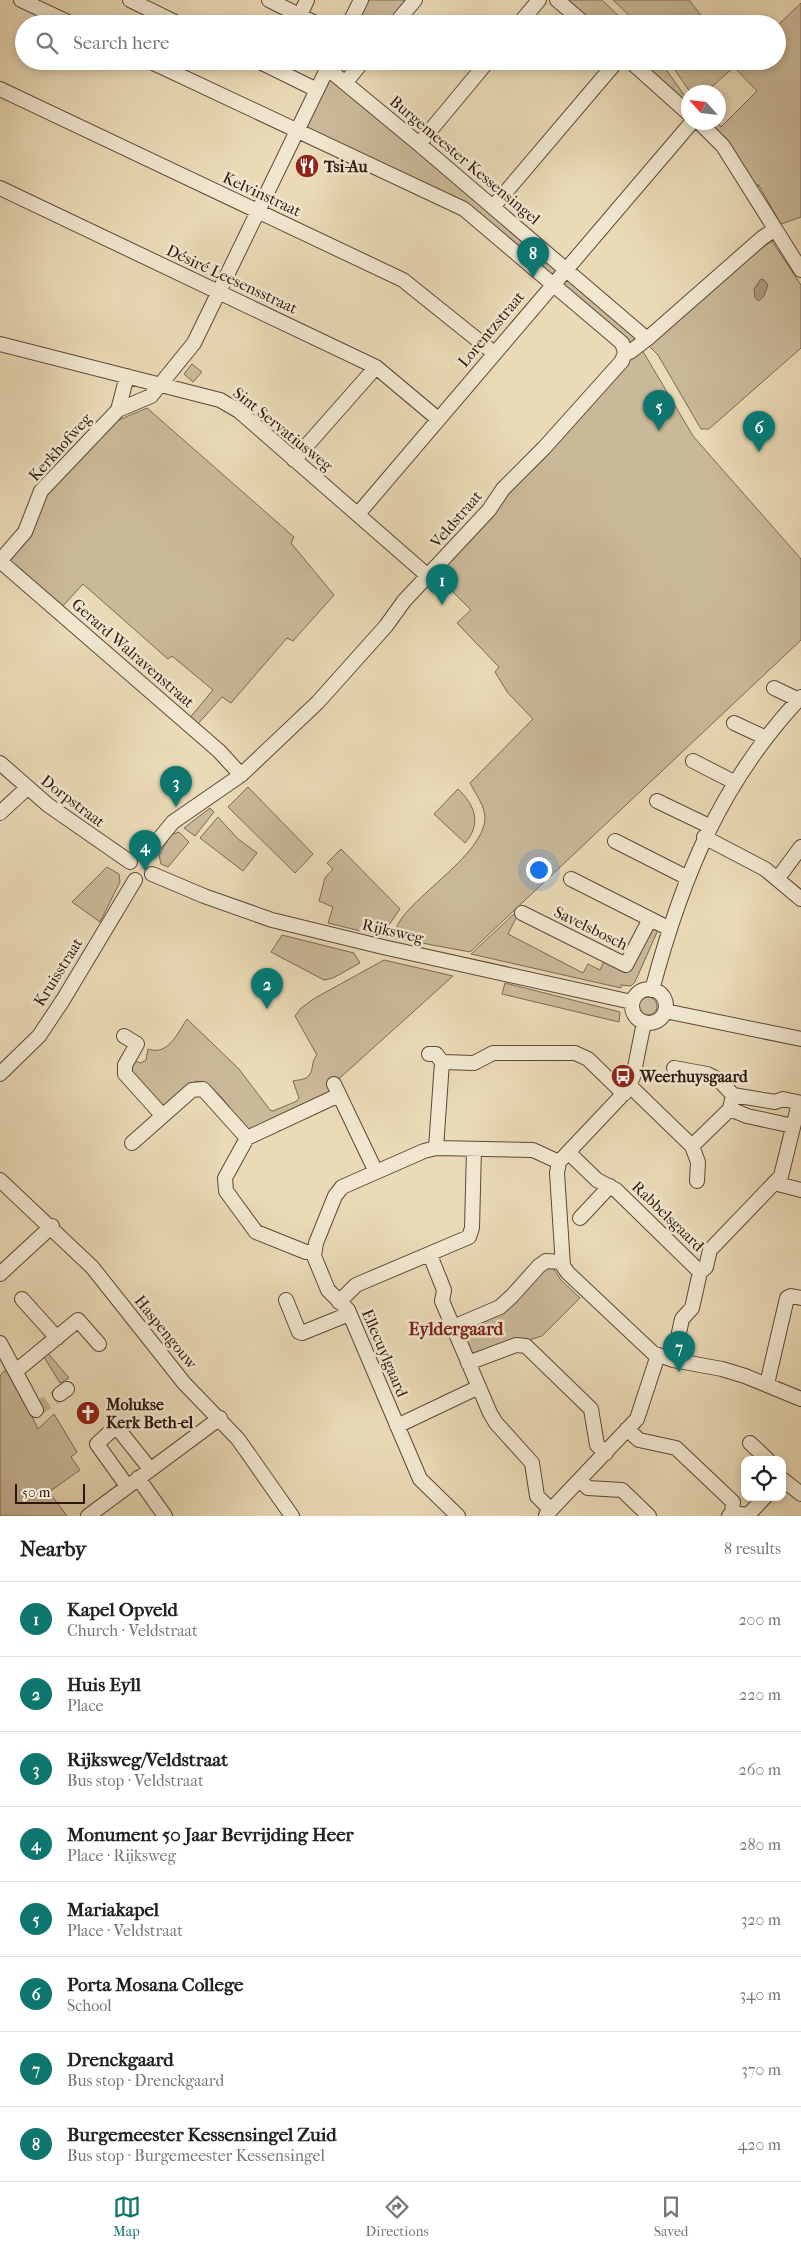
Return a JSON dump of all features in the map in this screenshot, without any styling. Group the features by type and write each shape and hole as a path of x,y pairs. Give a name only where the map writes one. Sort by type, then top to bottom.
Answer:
{"street":[{"path":"21,0 54,15"},
{"path":"130,0 161,15"},
{"path":"269,0 300,15 308,0"},
{"path":"354,15 361,0"},
{"path":"402,15 415,0"},
{"path":"526,15 539,0"},
{"path":"557,0 575,15"},
{"path":"168,70 464,209 622,343 625,352"},
{"path":"276,70 317,90"},
{"name":"Kerkhofweg","path":"0,561 25,532 41,491 118,410 150,396 194,343 327,70"},
{"name":"Burgemeester Kessensingel","path":"334,70 647,339"},
{"path":"346,82 356,70"},
{"path":"419,144 481,70"},
{"path":"493,207 609,70"},
{"path":"640,70 681,107"},
{"name":"Kelvinstraat","path":"0,89 403,280 494,353"},
{"name":"Lorentzstraat","path":"358,514 685,130"},
{"path":"707,130 722,146 801,270"},
{"name":"Désiré Leesensstraat","path":"0,188 376,367 438,419"},
{"name":"Veldstraat","path":"145,856 159,837 179,817 241,774 318,702 428,576 489,510 503,489 544,448 622,361 625,352 630,352 647,339 762,238 774,230"},
{"name":"Sint Servatiusweg","path":"0,344 161,383 213,397 227,404 358,514 428,576"},
{"path":"294,460 376,367"},
{"name":"Kerkhofweg","path":"118,410 127,376"},
{"name":"Gerard Walravenstraat","path":"0,561 219,751 241,774"},
{"path":"652,990 668,928 686,877 707,832 734,782 766,738 800,699 774,688"},
{"path":"734,723 766,738"},
{"path":"694,761 734,782"},
{"name":"Dorpstraat","path":"0,762 27,788 64,817 130,862"},
{"path":"0,813 27,788"},
{"path":"657,801 778,878 801,899"},
{"path":"614,841 686,877"},
{"path":"778,878 801,848"},
{"path":"137,856 145,856 153,865 152,874 144,880 135,880 129,873 130,862 137,856"},
{"name":"Rijksweg","path":"152,874 204,896 279,922 632,1002"},
{"name":"Savelsbosch","path":"571,879 668,928"},
{"name":"Kruisstraat","path":"0,1074 39,1036 63,1000 135,880"},
{"name":"Savelsbosch","path":"522,914 626,965 650,920"},
{"path":"652,990 663,998 665,1011 658,1020 644,1022 635,1015 632,1002 640,992 652,990"},
{"path":"665,1011 801,1039"},
{"path":"644,1022 627,1090 564,1157 557,1173 561,1262 568,1273 640,1343 658,1356 722,1369 798,1397"},
{"path":"124,1036 137,1044 125,1065 125,1074 162,1115"},
{"path":"442,1062 474,1063 493,1053 575,1053 588,1059 692,1146 698,1162 696,1181"},
{"path":"430,1054 436,1054 442,1062 436,1148"},
{"path":"673,1360 682,1319 692,1308 700,1272 706,1267 710,1250 781,1176 800,1103 783,1099 775,1102 734,1095 719,1080 708,1074 674,1068"},
{"path":"132,1143 192,1090 200,1088 247,1138"},
{"path":"376,1172 337,1090 247,1138 242,1144 226,1178 226,1190 256,1232 306,1252 314,1252 337,1193 345,1186 376,1172 424,1150 436,1148 537,1151 564,1157"},
{"path":"692,1146 730,1109 734,1095"},
{"path":"730,1109 747,1116 793,1126"},
{"path":"340,1302 356,1285 412,1259 430,1255 466,1239 470,1235 474,1149"},
{"name":"Rabbelsgaard","path":"564,1157 597,1180 610,1186 700,1272"},
{"name":"Haspengouw","path":"0,1180 52,1226 92,1267 184,1383 220,1418 243,1446 292,1516"},
{"path":"774,1183 801,1190"},
{"name":"Rabbelsgaard","path":"580,1218 610,1186"},
{"path":"0,1274 52,1226"},
{"name":"Ellecuylgaard","path":"314,1252 328,1290 349,1314 420,1479 458,1516"},
{"path":"430,1255 444,1290 442,1301 468,1363 496,1423 532,1463 537,1496 548,1513 606,1453 639,1415 658,1356"},
{"path":"453,1327 500,1307 538,1266 546,1261 561,1262"},
{"path":"767,1384 787,1298 791,1296 801,1298"},
{"path":"22,1299 57,1338"},
{"path":"286,1300 299,1332 302,1333 349,1314"},
{"path":"16,1371 78,1320 98,1344"},
{"path":"0,1343 36,1410"},
{"path":"468,1363 516,1345 526,1346 591,1409 597,1445 606,1453"},
{"path":"397,1426 479,1387"},
{"path":"88,1516 220,1418"},
{"path":"150,1469 119,1430 113,1429 96,1444 165,1516"},
{"path":"627,1429 640,1440 676,1448 732,1502 730,1514 748,1515 761,1501"},
{"path":"750,1443 764,1456"},
{"path":"580,1480 588,1488 622,1490 649,1516"},
{"path":"786,1482 801,1494"}],"shaded area":[{"path":"365,0 409,0 396,15 358,15"},
{"path":"559,0 602,0 618,15 576,15"},
{"path":"613,0 689,0 701,15 629,15"},
{"path":"801,3 801,217 781,224 758,184 758,195 709,130 726,130 726,122 757,91 737,70 786,70 786,17"},
{"path":"642,70 666,70 681,91 681,105"},
{"path":"675,70 731,70 714,85 685,85"},
{"path":"329,74 560,269 552,278 484,221 302,129"},
{"path":"772,241 801,285 801,348 709,429 701,429 658,355 647,344 758,250"},
{"path":"566,273 637,336 629,344 558,282"},
{"path":"761,279 768,285 764,296 759,301 755,298 754,289"},
{"path":"641,348 693,436 801,559 801,640 470,952 395,938 397,926 406,912 455,867 481,834 485,813 470,783 533,719 508,693 495,672 499,667 457,623 471,610 436,575 597,392"},
{"path":"192,364 202,372 193,382 184,374"},
{"path":"147,408 294,537 291,543 334,595 293,641 287,638 231,703 222,697 196,726 188,720 213,690 172,656 168,659 83,584 61,608 6,558 47,492 114,422"},
{"path":"248,787 313,854 295,873 228,807"},
{"path":"458,789 469,802 475,822 470,836 465,843 434,814"},
{"path":"210,808 214,812 195,836 184,828"},
{"path":"218,817 238,839 257,853 243,871 200,838"},
{"path":"179,832 189,842 168,867 161,864 159,855 171,835"},
{"path":"341,849 400,909 381,936 328,923 333,907 319,901 325,878 333,869 327,863"},
{"path":"107,867 119,874 120,882 100,922 72,902"},
{"path":"515,913 518,914 508,934 583,973 588,964 600,970 605,959 628,971 645,938 648,939 651,932 649,931 652,927 658,930 635,982 631,986 621,985 621,988 471,954"},
{"path":"282,935 354,953 360,963 333,978 324,980 271,952"},
{"path":"384,960 453,976 332,1085 334,1092 250,1132 219,1095 205,1083 196,1081 164,1108 128,1073 134,1061 141,1063 146,1060 148,1049 155,1050 166,1047 176,1037 187,1019 239,1069 270,1110 273,1111 297,1101 299,1098 293,1081 309,1076 317,1055 295,1016 301,1008 315,998"},
{"path":"505,983 620,1012 619,1022 502,994"},
{"path":"648,997 654,1000 657,1006 654,1012 648,1015 642,1012 639,1006 642,1000"},
{"path":"544,1266 553,1268 561,1280 580,1298 542,1336 469,1358 458,1330"},
{"path":"46,1351 69,1378 60,1383 44,1357"},
{"path":"4,1371 10,1371 38,1429 54,1414 77,1452 71,1457 80,1470 49,1492 67,1516 0,1516 0,1376"}],"tunnel":[{"path":"36,1410 60,1394"}],"place":[{"name":"Tsi-Au","path":"307,166"},
{"name":"Burgemeester Kessensingel Zuid","path":"533,278"},
{"name":"Mariakapel","path":"659,431"},
{"name":"Porta Mosana College","path":"759,452"},
{"name":"Kapel Opveld","path":"442,605"},
{"name":"Rijksweg/Veldstraat","path":"176,807"},
{"name":"Monument 50 Jaar Bevrijding Heer","path":"145,871"},
{"name":"Huis Eyll","path":"267,1009"},
{"name":"Weerhuysgaard","path":"623,1076"},
{"name":"Drenckgaard","path":"679,1372"},
{"name":"Molukse Kerk Beth-el","path":"88,1413"}],"district":[{"name":"Eyldergaard","path":"456,1329"}]}
